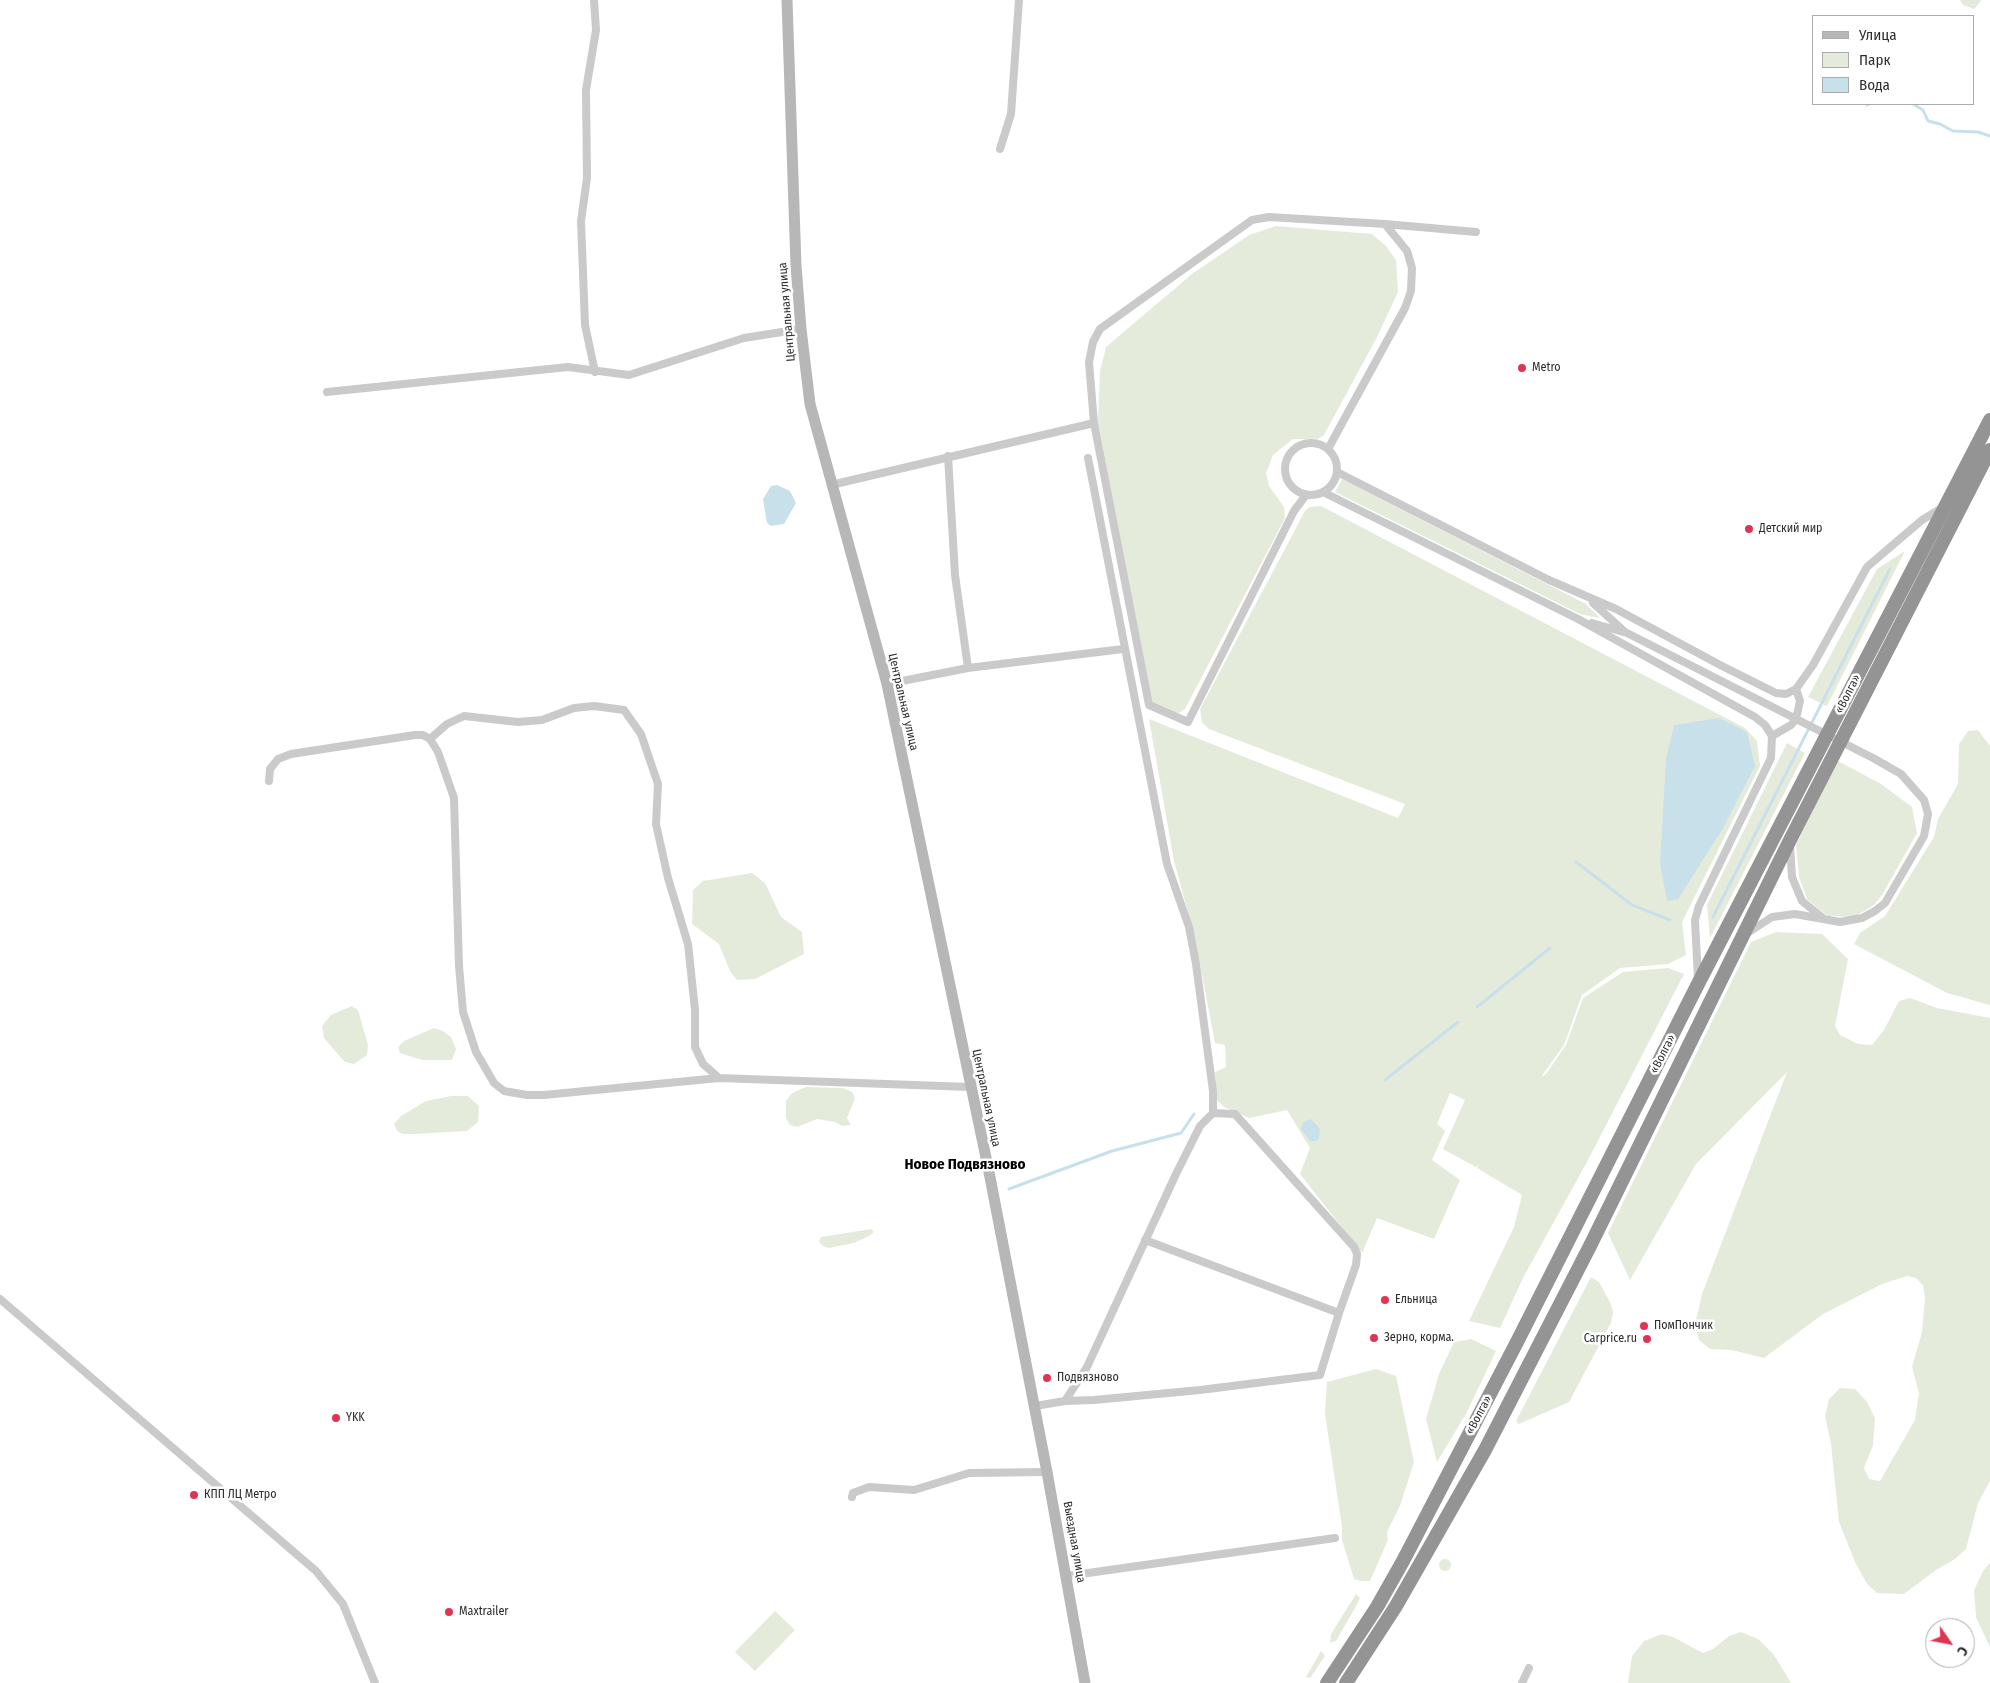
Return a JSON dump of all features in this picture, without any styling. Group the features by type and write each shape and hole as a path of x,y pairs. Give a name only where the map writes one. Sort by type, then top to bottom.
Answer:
{"highway":[{"name":"«Волга»","path":"1327,1683 1377,1607 1403,1561 1518,1342 1699,982 1990,420"},
{"name":"«Волга»","path":"1346,1683 1396,1606 1485,1450 1590,1246 1789,842 1990,450"}],"main road":[{"name":"Центральная улица","path":"788,0 801,329 810,404 887,684 989,1172 1035,1406"},
{"name":"Выездная улица","path":"1035,1406 1085,1683"}],"street":[{"path":"594,0 596,30 586,90 587,178 581,222 585,325 595,372"},
{"path":"1000,149 1011,114 1019,0"},
{"path":"1306,495 1294,511 1188,722 1150,705 1094,423 1089,362 1093,342 1100,330 1252,220 1269,217 1476,232"},
{"path":"1328,450 1405,308 1411,291 1412,268 1406,251 1385,224"},
{"path":"327,392 545,368 568,367 629,376 744,338 801,329"},
{"path":"831,485 1094,423"},
{"path":"1313,443 1328,450 1337,464 1337,472 1330,487 1323,492 1306,495 1298,492 1287,478 1287,461 1291,454 1305,444 1313,443"},
{"path":"948,456 955,575 968,668"},
{"path":"1065,1401 1087,1367 1200,1126 1213,1113 1213,1091 1196,964 1188,927 1167,864 1123,649 1088,458"},
{"path":"1337,472 1588,599 1616,609 1776,693 1786,694 1796,689 1813,665 1867,566 1922,520 1946,506"},
{"path":"1323,492 1578,619 1755,717 1772,736 1772,750 1767,768 1699,906 1695,933 1699,982"},
{"path":"1588,599 1627,633"},
{"path":"1578,619 1627,633 1873,758 1901,774 1913,785 1924,800 1928,814 1927,826 1919,844 1880,907 1862,918 1854,920 1825,920 1795,914 1772,918 1745,934"},
{"path":"887,684 968,668 1123,649"},
{"path":"1772,736 1791,725 1796,719 1800,701 1796,689"},
{"path":"430,739 447,724 464,716 518,722 542,720 574,708 594,706 624,710 641,734 658,784 656,824 668,878 688,944 695,1010 695,1047 703,1064 719,1078"},
{"path":"269,781 270,769 278,759 291,754 416,735 423,735 430,739 438,752 454,798 459,966 464,1012 476,1052 494,1082 504,1092 544,1095 719,1078 842,1084 970,1087"},
{"path":"1789,842 1792,876 1802,901 1825,920"},
{"path":"1035,1406 1065,1401 1200,1390 1320,1375 1338,1313 1356,1266 1357,1254 1354,1247 1234,1114 1213,1113"},
{"path":"1145,1240 1338,1313"},
{"path":"0,1299 322,1578 343,1604 375,1683"},
{"path":"852,1497 853,1493 869,1487 914,1490 969,1473 1047,1472"},
{"path":"1066,1576 1335,1538"},
{"path":"1522,1683 1530,1668"}],"green space":[{"path":"1960,0 1981,1 1974,9 1963,5"},
{"path":"1276,226 1372,234 1386,246 1396,260 1398,292 1377,337 1324,435 1318,439 1293,439 1273,455 1266,473 1269,486 1284,507 1285,518 1185,709 1179,713 1172,712 1152,705 1149,693 1098,421 1100,371 1106,347 1192,274 1249,235"},
{"path":"1342,479 1586,604 1600,618 1580,614 1335,492"},
{"path":"1321,506 1745,728 1757,741 1760,766 1682,922 1686,955 1668,964 1620,968 1582,995 1564,1045 1541,1077 1546,1074 1566,1045 1583,998 1623,972 1668,968 1684,974 1587,1162 1524,1276 1500,1328 1469,1321 1514,1227 1522,1195 1477,1168 1479,1164 1476,1167 1443,1149 1465,1100 1450,1093 1437,1124 1445,1131 1432,1160 1460,1180 1434,1239 1377,1218 1362,1253 1300,1174 1310,1148 1287,1110 1249,1118 1224,1107 1217,1100 1215,1072 1226,1067 1225,1045 1215,1043 1195,938 1174,861 1149,719 1398,818 1405,804 1209,729 1202,722 1200,709 1305,511 1310,507"},
{"path":"1905,551 1827,706 1808,697 1877,569"},
{"path":"1978,730 1990,746 1990,1005 1947,993 1854,944 1860,933 1885,916 1934,837 1938,819 1958,784 1959,744 1968,731"},
{"path":"1787,743 1805,753 1710,938 1707,905"},
{"path":"1838,761 1881,784 1912,807 1917,833 1882,895 1874,905 1854,917 1827,916 1807,899 1799,877 1796,845"},
{"path":"752,873 765,883 781,917 802,932 804,954 755,979 737,980 730,971 719,944 692,924 693,890 703,881"},
{"path":"1776,932 1822,934 1848,959 1835,1026 1840,1035 1858,1044 1872,1045 1884,1030 1899,1001 1910,998 1937,1008 1990,1018 1990,1481 1978,1503 1966,1549 1955,1559 1936,1570 1904,1594 1877,1593 1867,1584 1855,1562 1839,1522 1831,1444 1825,1416 1829,1399 1840,1388 1855,1389 1867,1402 1875,1418 1873,1445 1864,1468 1869,1479 1880,1481 1915,1420 1919,1393 1912,1367 1922,1332 1925,1297 1923,1285 1916,1278 1907,1276 1882,1284 1823,1314 1764,1358 1732,1350 1710,1349 1699,1340 1695,1325 1702,1294 1787,1072 1696,1164 1630,1280 1608,1233 1751,942"},
{"path":"352,1006 358,1010 368,1045 367,1055 354,1064 345,1062 324,1038 322,1026 331,1015"},
{"path":"434,1028 443,1031 451,1037 456,1049 452,1060 422,1060 400,1053 398,1047 404,1041"},
{"path":"806,1087 843,1088 852,1092 855,1098 847,1118 851,1125 842,1126 835,1122 817,1119 797,1127 790,1125 786,1118 786,1101 792,1093"},
{"path":"451,1096 468,1096 479,1106 478,1122 467,1131 403,1134 397,1131 394,1124 401,1116 426,1101"},
{"path":"871,1229 874,1232 854,1243 829,1248 819,1242 821,1237"},
{"path":"1591,1277 1599,1282 1610,1302 1613,1312 1611,1323 1569,1402 1519,1424 1516,1421"},
{"path":"1471,1339 1496,1351 1467,1412 1437,1462 1426,1419 1439,1374 1454,1342"},
{"path":"1376,1369 1396,1376 1414,1462 1400,1506 1387,1532 1388,1540 1370,1581 1361,1581 1354,1579 1342,1540 1342,1527 1325,1414 1327,1382"},
{"path":"1443,1559 1447,1559 1451,1565 1447,1571 1443,1571 1439,1567 1439,1563"},
{"path":"1990,1563 1990,1647 1976,1617 1974,1590 1983,1571"},
{"path":"1356,1594 1360,1598 1355,1608 1336,1641 1330,1643 1331,1634"},
{"path":"775,1611 795,1630 755,1671 735,1652"},
{"path":"1741,1632 1758,1639 1774,1655 1791,1683 1628,1683 1632,1656 1644,1641 1662,1634 1673,1637 1703,1653 1713,1649 1729,1636"},
{"path":"1321,1651 1325,1656 1310,1678 1306,1677"}],"water":[{"path":"777,485 790,491 796,503 784,524 771,526 767,523 763,499 771,486"},
{"path":"1719,718 1747,732 1755,766 1722,830 1678,899 1667,901 1660,863 1666,759 1674,725"},
{"path":"1311,1119 1320,1129 1319,1138 1316,1141 1310,1141 1301,1129 1303,1122"}],"waterway":[{"path":"1915,105 1923,110 1928,121 1940,124 1953,131 1978,132 1990,136"},
{"path":"1713,917 1890,569"},
{"path":"1576,862 1632,905 1670,920"},
{"path":"1477,1007 1550,948"},
{"path":"1385,1080 1458,1022"},
{"path":"1009,1189 1112,1151 1181,1133 1194,1114"}],"place":[{"name":"Metro","path":"1522,368"},
{"name":"Детский мир","path":"1749,529"},
{"name":"Ельница","path":"1385,1300"},
{"name":"ПомПончик","path":"1644,1326"},
{"name":"Зерно, корма.","path":"1374,1338"},
{"name":"Carprice.ru","path":"1647,1339"},
{"name":"Подвязново","path":"1047,1378"},
{"name":"YKK","path":"336,1418"},
{"name":"КПП ЛЦ Метро","path":"194,1495"},
{"name":"Maxtrailer","path":"449,1612"}],"district":[{"name":"Новое Подвязново","path":"965,1165"}]}
